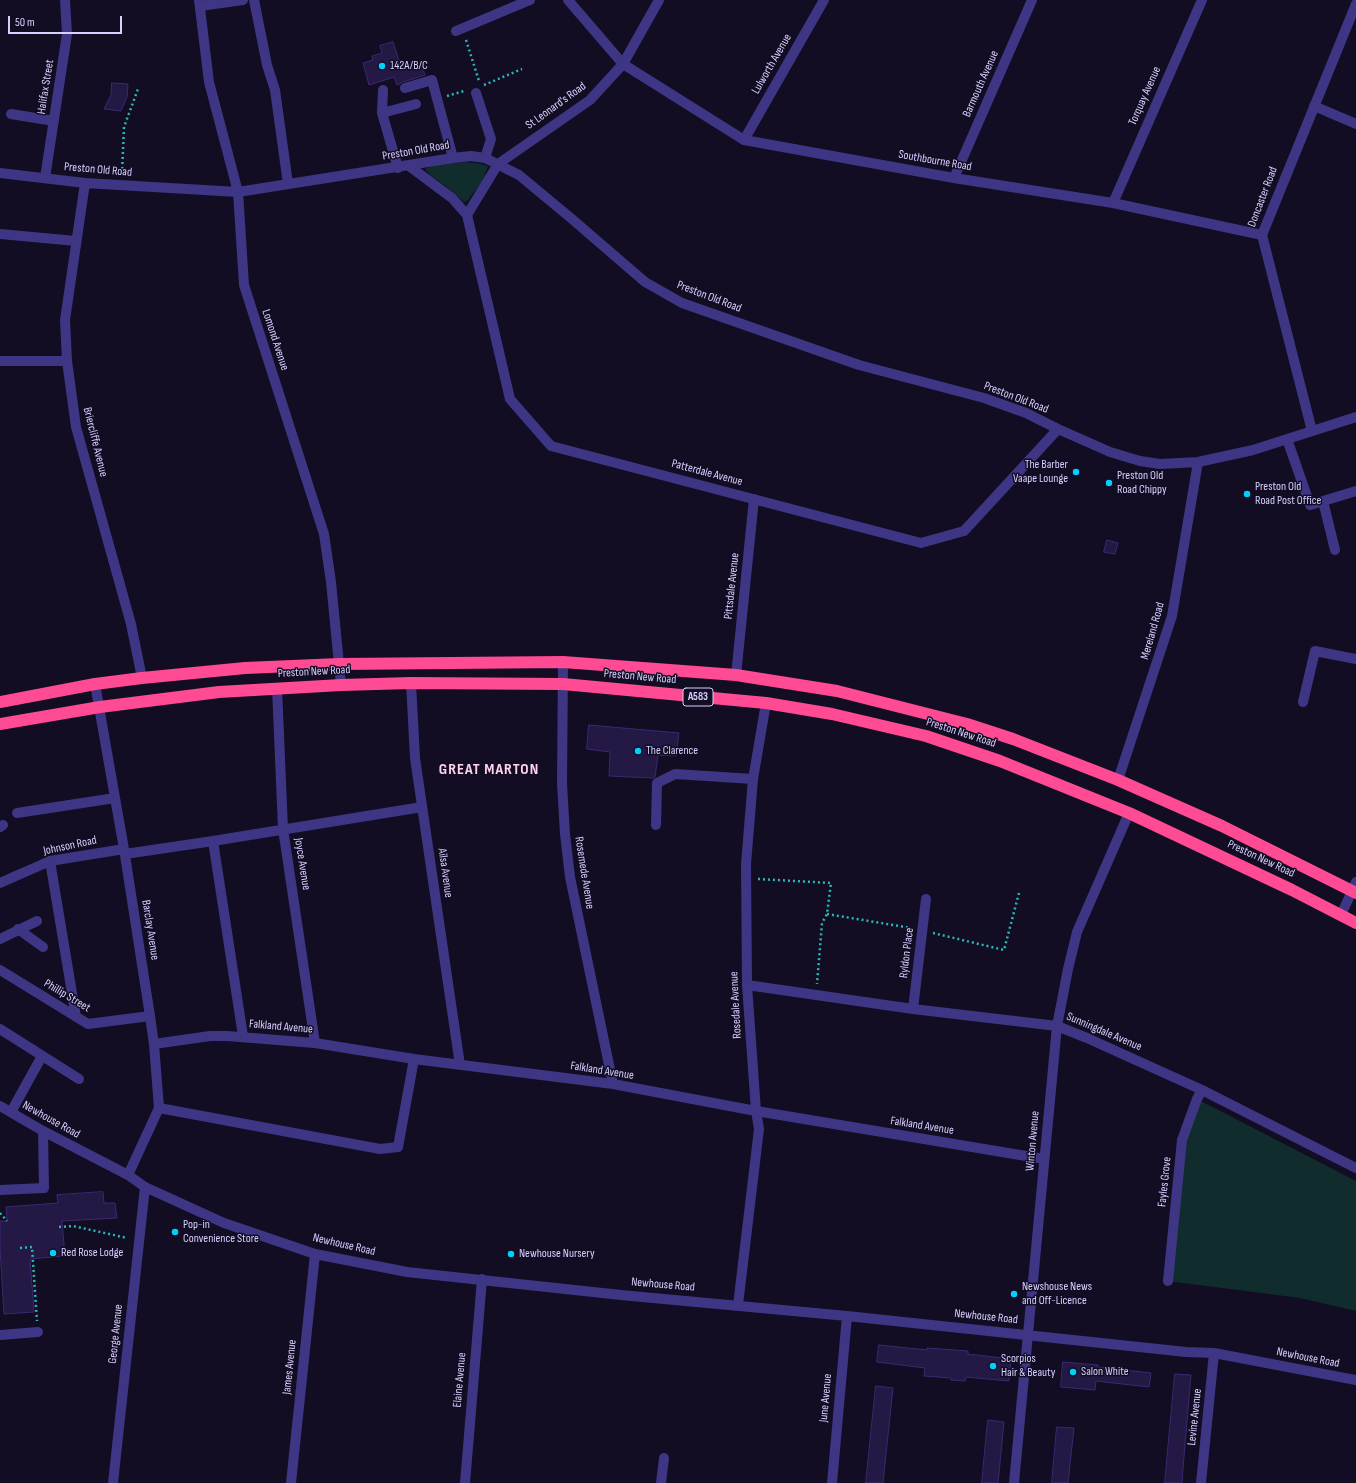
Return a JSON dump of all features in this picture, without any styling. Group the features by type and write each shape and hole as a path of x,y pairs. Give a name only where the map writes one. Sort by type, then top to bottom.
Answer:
{"highway":[{"name":"Preston New Road","path":"0,702 95,684 142,678 245,668 339,664 563,662 736,675 837,691 967,724 1013,739 1118,780 1222,826 1355,889"},
{"name":"Preston New Road","path":"0,724 100,707 219,692 277,688 411,683 563,684 766,703 832,714 926,736 1000,760 1129,813 1292,890 1356,923"}],"street":[{"name":"Halifax Street","path":"45,178 67,34 65,0"},
{"path":"199,3 243,0"},
{"path":"254,0 275,90 288,184"},
{"path":"459,29 530,0"},
{"name":"Southbourne Road","path":"568,0 623,64 744,140 954,178 1113,203 1262,235"},
{"name":"St Leonard's Road","path":"498,164 590,100 623,64 659,0"},
{"name":"Lulworth Avenue","path":"744,140 824,0"},
{"name":"Barmouth Avenue","path":"954,178 1032,0"},
{"name":"Torquay Avenue","path":"1113,203 1202,0"},
{"name":"Lomond Avenue","path":"199,3 209,82 238,192 244,285 324,534 332,582 334,623 341,685"},
{"name":"Doncaster Road","path":"1312,431 1262,235 1356,4"},
{"path":"405,88 432,80 453,158"},
{"path":"383,90 382,113 398,168"},
{"path":"476,93 492,139 485,158"},
{"path":"382,113 416,104"},
{"path":"1314,106 1356,124"},
{"path":"11,114 54,121"},
{"name":"Preston Old Road","path":"0,173 85,183 238,192 398,168 453,158 471,156 485,158 520,175 645,282 682,303 858,365 984,398 1026,413 1110,452 1140,461 1160,464 1198,462 1253,450 1356,417"},
{"path":"467,216 498,164"},
{"name":"Patterdale Avenue","path":"409,166 452,198 467,216 510,399 551,446 921,543 964,531 1058,429"},
{"name":"Briercliffe Avenue","path":"85,183 65,320 67,361 76,427 131,624 142,678"},
{"path":"0,234 76,241"},
{"path":"0,361 67,361"},
{"path":"1287,439 1310,504 1356,491"},
{"name":"Mereland Road","path":"1118,780 1172,616 1198,462"},
{"name":"Pittsdale Avenue","path":"736,675 754,499"},
{"path":"1323,501 1335,550"},
{"path":"1303,702 1315,651 1356,660"},
{"name":"Rosemede Avenue","path":"563,662 562,784 565,834 570,877 613,1084"},
{"name":"Ailsa Avenue","path":"411,683 415,758 460,1065"},
{"name":"Barclay Avenue","path":"95,684 124,851 150,1016 160,1108"},
{"name":"Joyce Avenue","path":"277,688 283,829 315,1043"},
{"name":"Rosedale Avenue","path":"738,1305 759,1129 756,1111 747,985 746,864 753,779 766,703"},
{"path":"656,825 657,783 675,774 753,779"},
{"path":"17,813 115,798"},
{"name":"Johnson Road","path":"0,883 50,861 213,841 422,807"},
{"name":"Winton Avenue","path":"1014,1483 1057,1026 1077,932 1129,813"},
{"path":"213,841 243,1036"},
{"path":"50,861 76,1017"},
{"path":"1340,915 1355,889"},
{"name":"Ryldon Place","path":"913,1009 926,899"},
{"path":"0,939 37,921"},
{"path":"18,930 43,946"},
{"name":"Phillip Street","path":"0,970 88,1024 150,1016"},
{"name":"Sunningdale Avenue","path":"747,985 913,1009 1057,1026 1202,1090 1356,1168"},
{"path":"0,1029 79,1079"},
{"name":"Falkland Avenue","path":"154,1044 210,1036 243,1036 315,1043 414,1059 613,1084 756,1111 1044,1159"},
{"path":"11,1112 42,1056"},
{"path":"128,1175 160,1108 380,1149 398,1147 414,1059"},
{"name":"Fayles Grove","path":"1168,1281 1182,1140 1197,1099 1202,1090"},
{"name":"Newhouse Road","path":"0,1106 43,1131 128,1175 145,1187 224,1223 315,1254 407,1272 1186,1352 1214,1353 1356,1380"},
{"path":"2,1188 44,1188 43,1131"},
{"name":"George Avenue","path":"114,1483 145,1187"},
{"name":"James Avenue","path":"292,1483 315,1254"},
{"name":"Elaine Avenue","path":"465,1483 482,1279"},
{"name":"June Avenue","path":"832,1483 847,1316"},
{"path":"0,1335 38,1332"},
{"name":"Levine Avenue","path":"1201,1483 1214,1353"},
{"path":"661,1483 664,1458"}],"path":[{"path":"459,29 480,86 522,69"},
{"path":"122,185 124,127 138,89"},
{"path":"746,878 830,883 827,914 822,923 816,995"},
{"path":"827,914 922,930 1004,950 1019,893"},
{"path":"0,1213 7,1221"},
{"path":"59,1227 73,1226 139,1241"},
{"path":"20,1248 32,1247 38,1332"}],"green space":[{"path":"465,162 488,166 482,182 467,201 464,202 430,175 425,169 436,164"},
{"path":"1197,1099 1356,1181 1356,1311 1300,1298 1168,1281 1182,1140"}],"building":[{"name":"142A/B/C","path":"393,42 402,70 421,64 425,75 397,85 394,77 369,85 363,63 373,60 372,56 382,53 380,46"},
{"path":"112,83 128,84 127,97 121,111 104,109 111,95"},
{"path":"1107,540 1118,543 1115,554 1104,552"},
{"name":"The Clarence","path":"589,725 679,733 676,756 658,755 655,777 653,778 609,776 610,752 587,749"},
{"name":"Red Rose Lodge","path":"103,1192 104,1203 115,1203 117,1218 62,1221 65,1256 30,1259 34,1312 4,1314 0,1221 7,1221 6,1207 58,1203 57,1195"},
{"path":"879,1345 927,1350 927,1348 968,1351 968,1354 1011,1359 1009,1381 966,1377 965,1381 951,1380 951,1378 924,1376 925,1368 877,1362"},
{"path":"1063,1362 1098,1365 1098,1367 1151,1373 1149,1387 1096,1381 1095,1390 1061,1387"},
{"path":"1175,1374 1191,1375 1182,1483 1165,1483"},
{"path":"876,1386 893,1388 883,1483 866,1483"},
{"path":"988,1420 1004,1422 998,1483 982,1483"},
{"path":"1057,1427 1074,1428 1068,1483 1052,1483"}],"place":[{"name":"142A/B/C","path":"382,66"},
{"name":"The Barber Vaape Lounge","path":"1076,472"},
{"name":"Preston Old Road Chippy","path":"1109,483"},
{"name":"Preston Old Road Post Office","path":"1247,494"},
{"name":"The Clarence","path":"638,751"},
{"name":"Pop-in Convenience Store","path":"175,1232"},
{"name":"Red Rose Lodge","path":"53,1253"},
{"name":"Newhouse Nursery","path":"511,1254"},
{"name":"Newshouse News and Off-Licence","path":"1014,1294"},
{"name":"Scorpios Hair & Beauty","path":"993,1366"},
{"name":"Salon White","path":"1073,1372"}],"district":[{"name":"GREAT MARTON","path":"489,770"}]}
